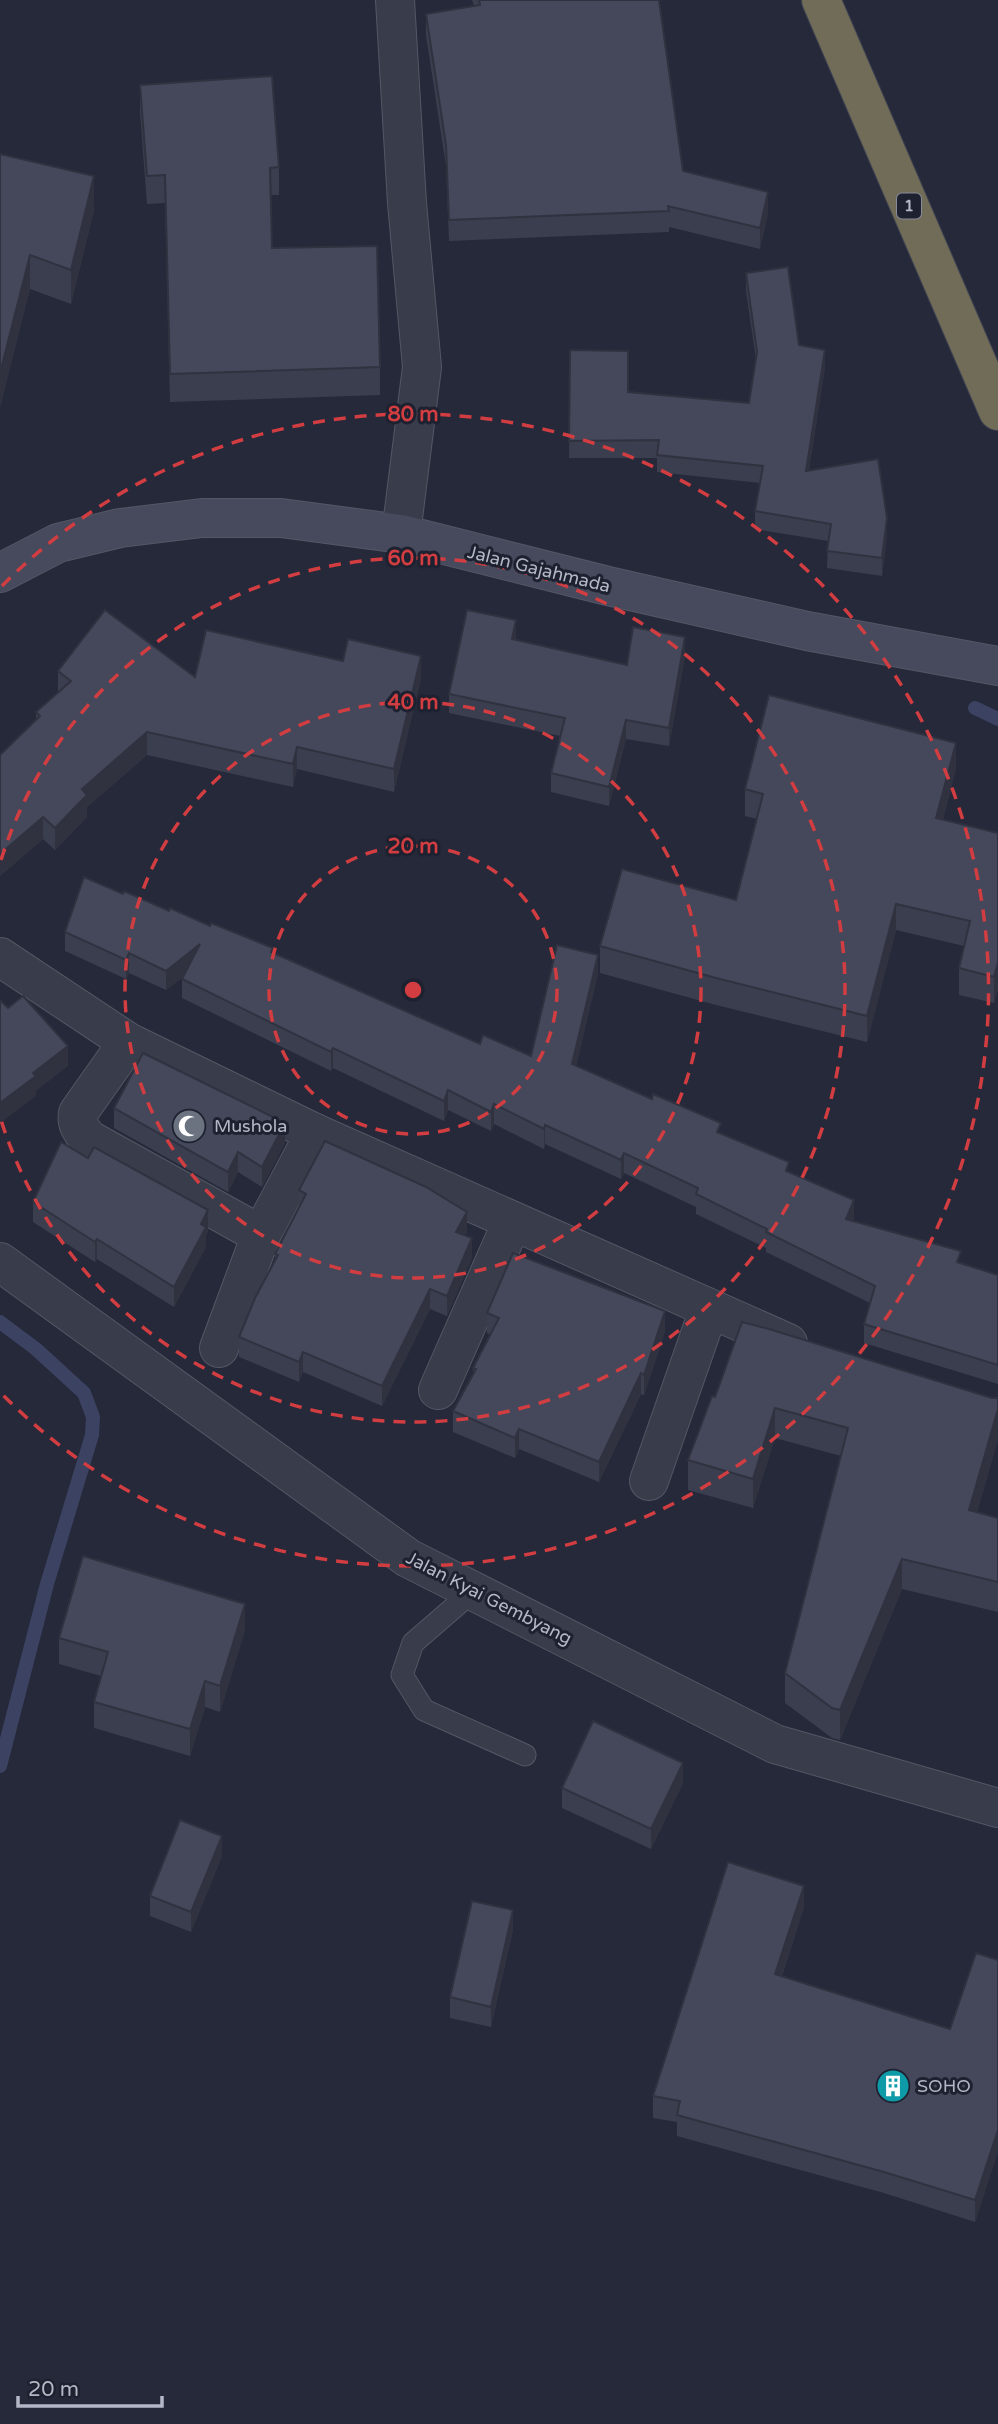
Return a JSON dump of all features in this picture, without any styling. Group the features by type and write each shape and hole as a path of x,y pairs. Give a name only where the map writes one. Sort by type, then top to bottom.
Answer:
{"highway":[{"name":"1","path":"821,0 998,411"}],"street":[{"path":"395,0 407,203 422,367 401,534"},
{"name":"Jalan Gajahmada","path":"0,573 58,543 120,528 202,518 281,518 401,534 608,586 807,631 998,666"},
{"path":"0,957 128,1042 315,1133 709,1309 788,1343 814,1351"},
{"path":"128,1042 78,1113 77,1121 81,1130 88,1139 261,1235"},
{"path":"219,1348 261,1235 315,1133"},
{"path":"438,1390 512,1222"},
{"name":"Jalan Kyai Gembyang","path":"0,1262 408,1558 775,1744 998,1808"},
{"path":"649,1481 709,1309"}],"lane":[{"path":"473,1591 413,1643 402,1675 424,1710 525,1755"}],"building":[{"path":"479,0 659,0 683,171 768,192 760,228 668,206 669,211 449,220 446,145 426,14 480,5"},
{"path":"272,76 279,167 270,168 272,248 377,246 380,367 170,374 165,175 147,176 140,85"},
{"path":"0,154 94,176 71,270 30,255 0,373"},
{"path":"788,267 799,345 825,350 806,471 878,459 887,518 882,558 827,551 831,524 755,511 763,466 657,455 659,440 569,441 570,350 628,351 628,392 749,403 757,352 746,273"},
{"path":"105,610 195,677 206,630 343,661 348,639 421,656 394,769 297,747 293,764 147,732 82,789 87,795 55,828 43,817 0,854 0,755 40,716 36,712 71,681 58,671"},
{"path":"467,610 516,620 512,639 627,665 633,627 685,637 669,728 626,720 609,787 551,773 565,718 449,694"},
{"path":"769,695 956,743 936,818 998,833 998,962 994,977 959,968 970,921 896,904 867,1016 600,946 622,869 736,900 763,794 745,789"},
{"path":"84,877 123,894 124,891 169,911 170,908 210,926 211,923 273,948 271,952 480,1044 483,1035 531,1056 557,945 598,955 572,1064 652,1099 653,1094 721,1123 717,1132 789,1162 786,1171 854,1200 846,1219 961,1251 957,1262 998,1275 998,1365 864,1324 875,1286 696,1194 698,1188 624,1153 621,1160 545,1125 544,1129 494,1104 491,1112 448,1090 444,1101 333,1048 331,1052 182,979 200,944 166,971 129,953 126,960 65,932"},
{"path":"23,996 68,1046 33,1073 36,1076 0,1103 0,1000 8,1008"},
{"name":"Mushola","path":"143,1053 285,1123 262,1167 238,1152 228,1172 114,1108"},
{"path":"325,1141 426,1187 467,1212 456,1232 472,1238 447,1296 430,1289 382,1386 303,1352 299,1362 239,1337 255,1298 278,1255 275,1254 306,1194 299,1190"},
{"path":"61,1142 88,1158 94,1147 208,1210 201,1224 206,1227 174,1287 97,1239 95,1242 33,1202"},
{"path":"513,1253 665,1311 644,1375 641,1373 599,1462 519,1429 515,1438 453,1411 499,1318 487,1313"},
{"path":"742,1322 998,1398 998,1409 969,1510 998,1518 998,1582 902,1559 840,1710 832,1708 785,1673 848,1428 775,1408 753,1479 688,1460 712,1396 715,1397"},
{"path":"83,1556 245,1604 220,1686 205,1681 190,1729 94,1702 108,1652 59,1638"},
{"path":"593,1721 683,1763 651,1829 562,1788"},
{"path":"180,1820 222,1836 191,1912 150,1896"},
{"name":"SOHO","path":"728,1862 804,1886 775,1974 950,2029 976,1953 998,1960 998,2130 975,2200 677,2115 680,2101 653,2096"},
{"path":"472,1901 513,1910 491,2007 450,1997"}],"waterway":[{"path":"975,708 998,719"},
{"path":"0,1322 36,1349 84,1393 93,1417 92,1435 47,1584 0,1766"}],"place":[{"name":"Mushola","path":"189,1126"},
{"name":"SOHO","path":"893,2086"}]}
